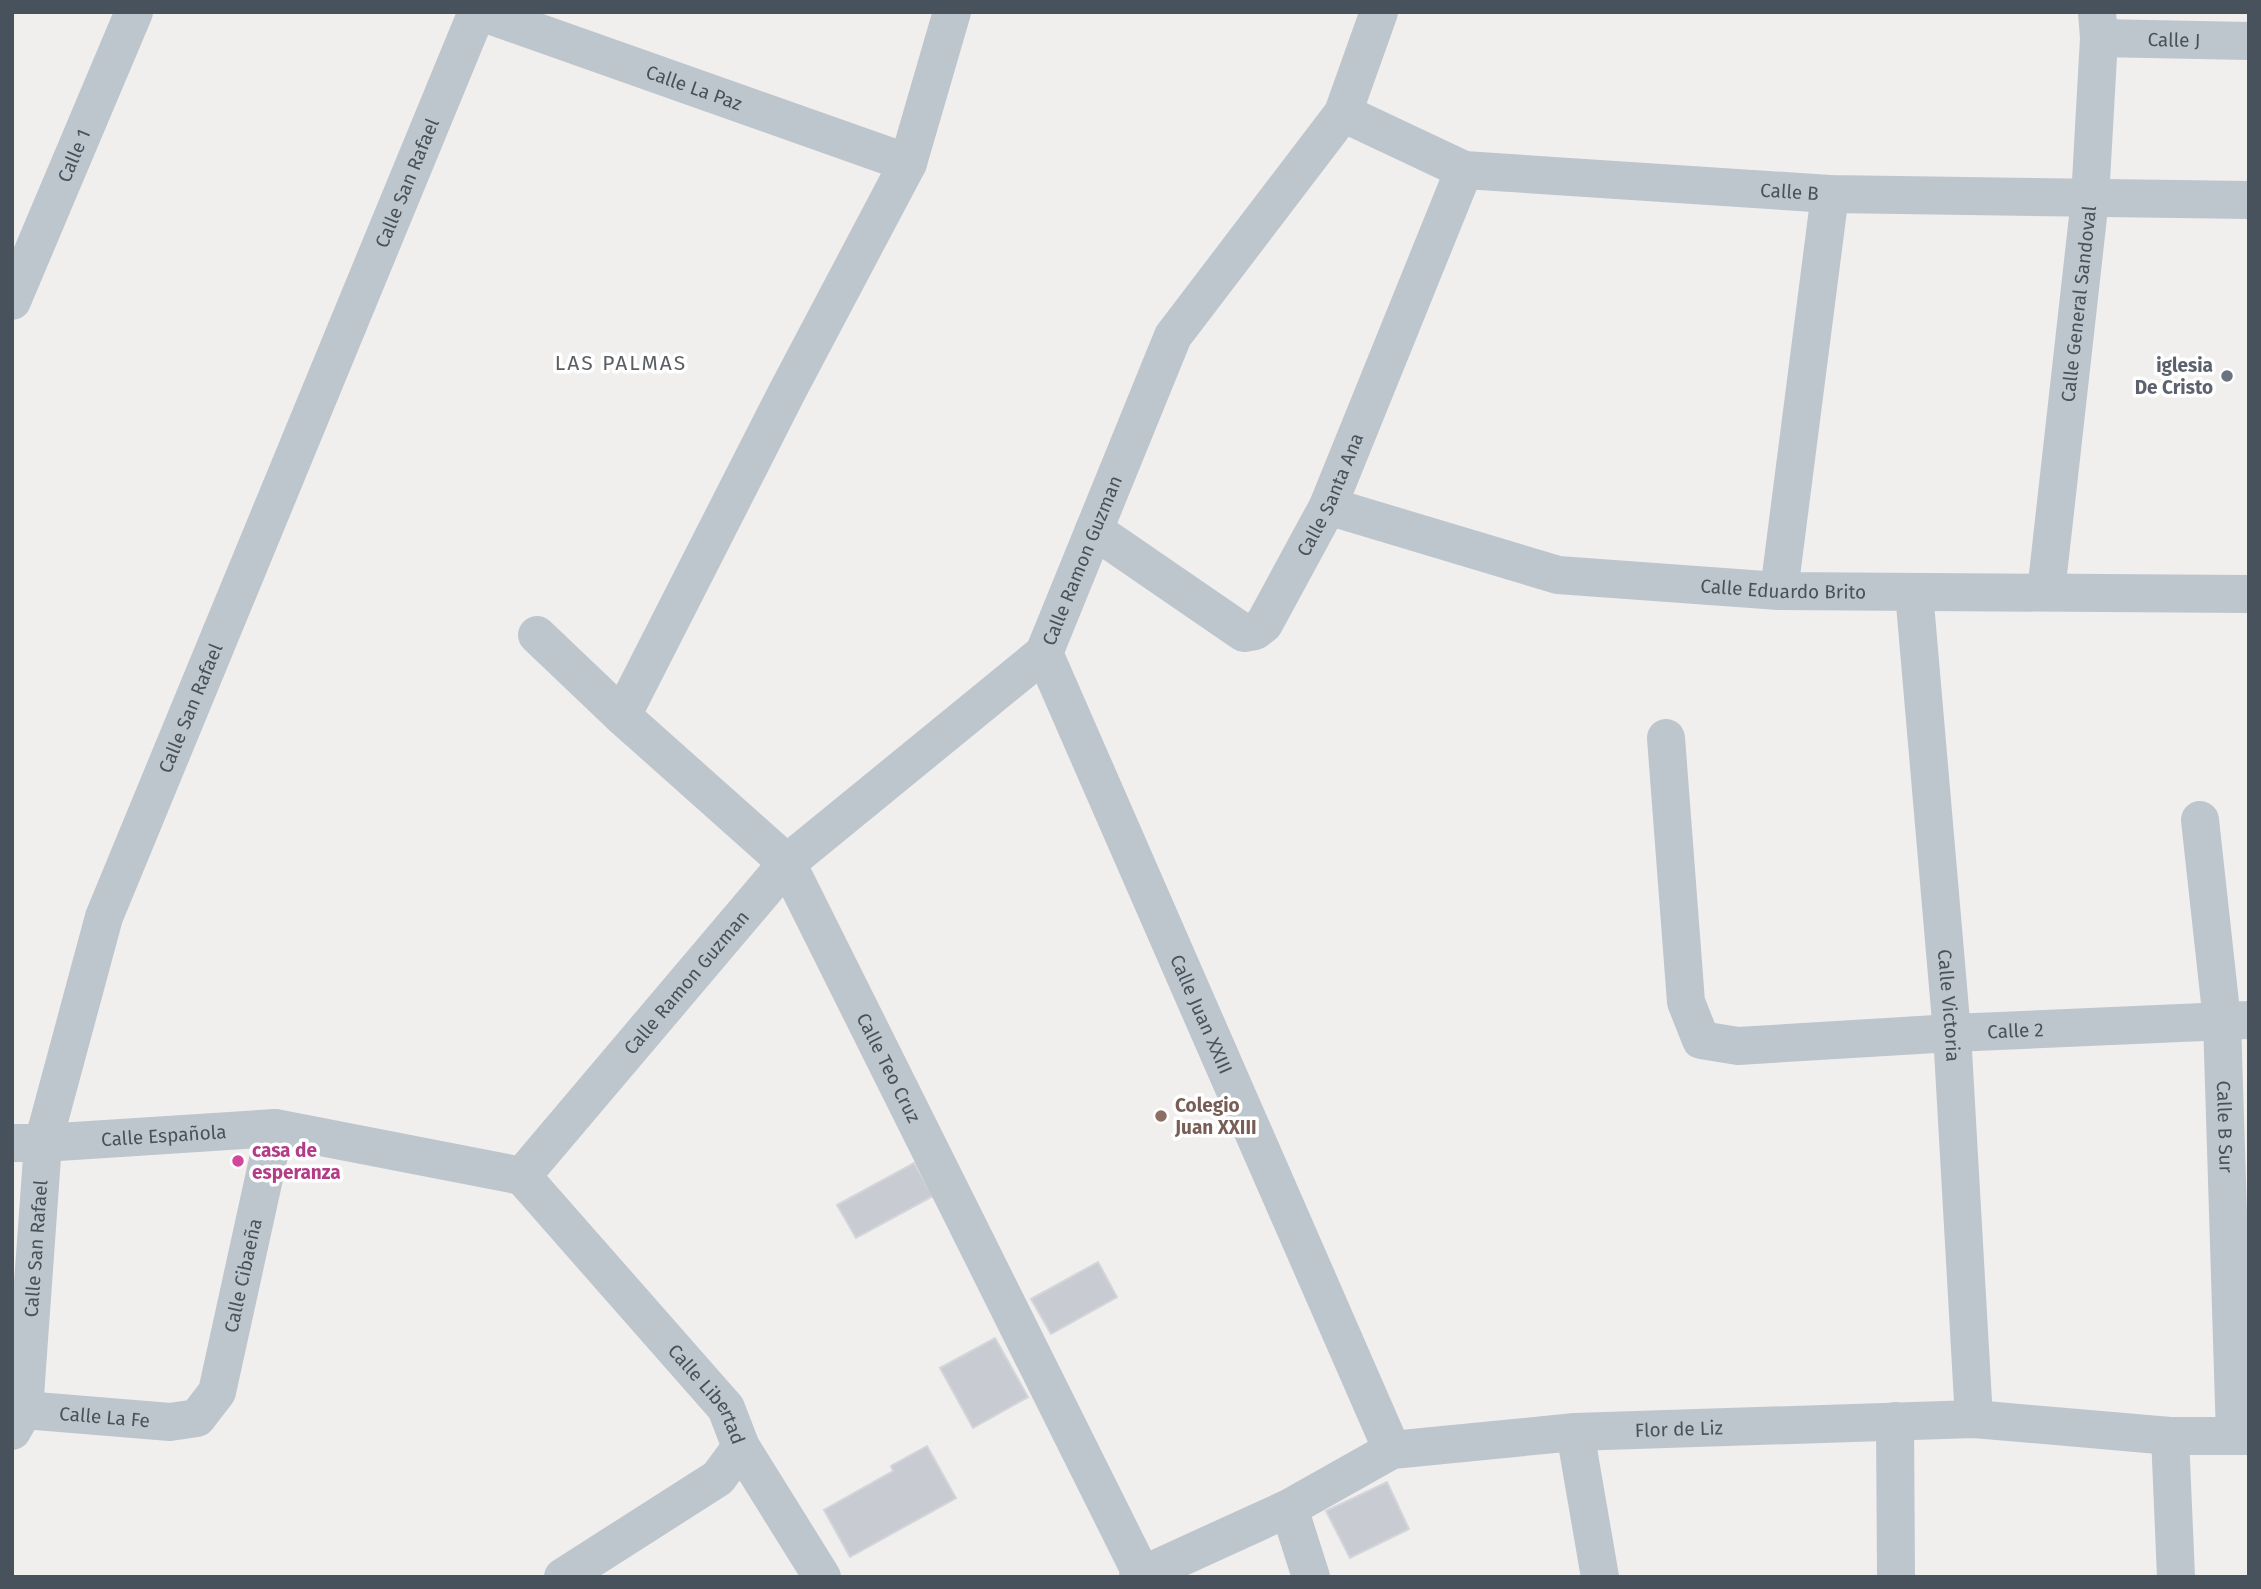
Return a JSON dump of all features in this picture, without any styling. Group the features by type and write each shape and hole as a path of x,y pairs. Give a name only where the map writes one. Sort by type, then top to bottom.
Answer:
{"street":[{"name":"Calle 1","path":"12,301 134,12"},
{"name":"Calle La Paz","path":"479,12 908,163"},
{"name":"Calle San Rafael","path":"16,1417 28,1143 104,917 479,12"},
{"path":"622,716 788,390 908,163 952,12"},
{"name":"Calle Ramon Guzman","path":"522,1176 788,863 1044,653 1172,336 1343,113 1379,12"},
{"name":"Calle J","path":"2098,25 2249,41"},
{"name":"Calle General Sandoval","path":"2046,593 2090,199 2098,25"},
{"name":"Calle B","path":"1343,113 1464,170 1830,194 2249,200"},
{"name":"Calle Santa Ana","path":"1094,530 1244,633 1255,631 1264,624 1328,506 1464,170"},
{"path":"1779,591 1830,194"},
{"name":"Calle Eduardo Brito","path":"1328,506 1558,575 1779,591 2249,594"},
{"name":"Calle Victoria","path":"1914,592 1952,1033 1975,1419"},
{"name":"Calle Teo Cruz","path":"537,635 622,716 788,863 1140,1576"},
{"name":"Calle Juan XXIII","path":"1044,653 1392,1450"},
{"name":"Calle 2","path":"1666,738 1686,1002 1701,1040 1738,1046 1952,1033 2235,1021"},
{"name":"Calle B Sur","path":"2200,820 2235,1021 2242,1436"},
{"name":"Calle Española","path":"28,1143 275,1128 522,1176"},
{"name":"Calle Cibaeña","path":"197,1418 216,1392 275,1128"},
{"name":"Calle Libertad","path":"522,1176 726,1408 741,1447 718,1479 563,1577"},
{"name":"Calle La Fe","path":"16,1417 170,1422 197,1418"},
{"name":"Flor de Liz","path":"1140,1576 1289,1508 1392,1450 1575,1432 1975,1419 2171,1436 2242,1436"},
{"path":"1895,1421 1896,1577"},
{"path":"1575,1432 1600,1577"},
{"path":"2171,1436 2176,1577"},
{"path":"741,1447 822,1577"},
{"path":"1289,1508 1311,1577"}],"building":[{"path":"914,1163 933,1196 856,1238 837,1205"},
{"path":"1098,1262 1117,1297 1051,1334 1031,1299"},
{"path":"995,1338 1028,1397 973,1428 940,1368"},
{"path":"927,1446 956,1498 850,1557 824,1510 893,1471 891,1466"},
{"path":"1387,1482 1409,1529 1350,1558 1326,1511"}],"place":[{"name":"iglesia De Cristo","path":"2227,376"},
{"name":"Colegio Juan XXIII","path":"1161,1116"},
{"name":"casa de esperanza","path":"238,1161"}],"district":[{"name":"LAS PALMAS","path":"621,363"}]}
